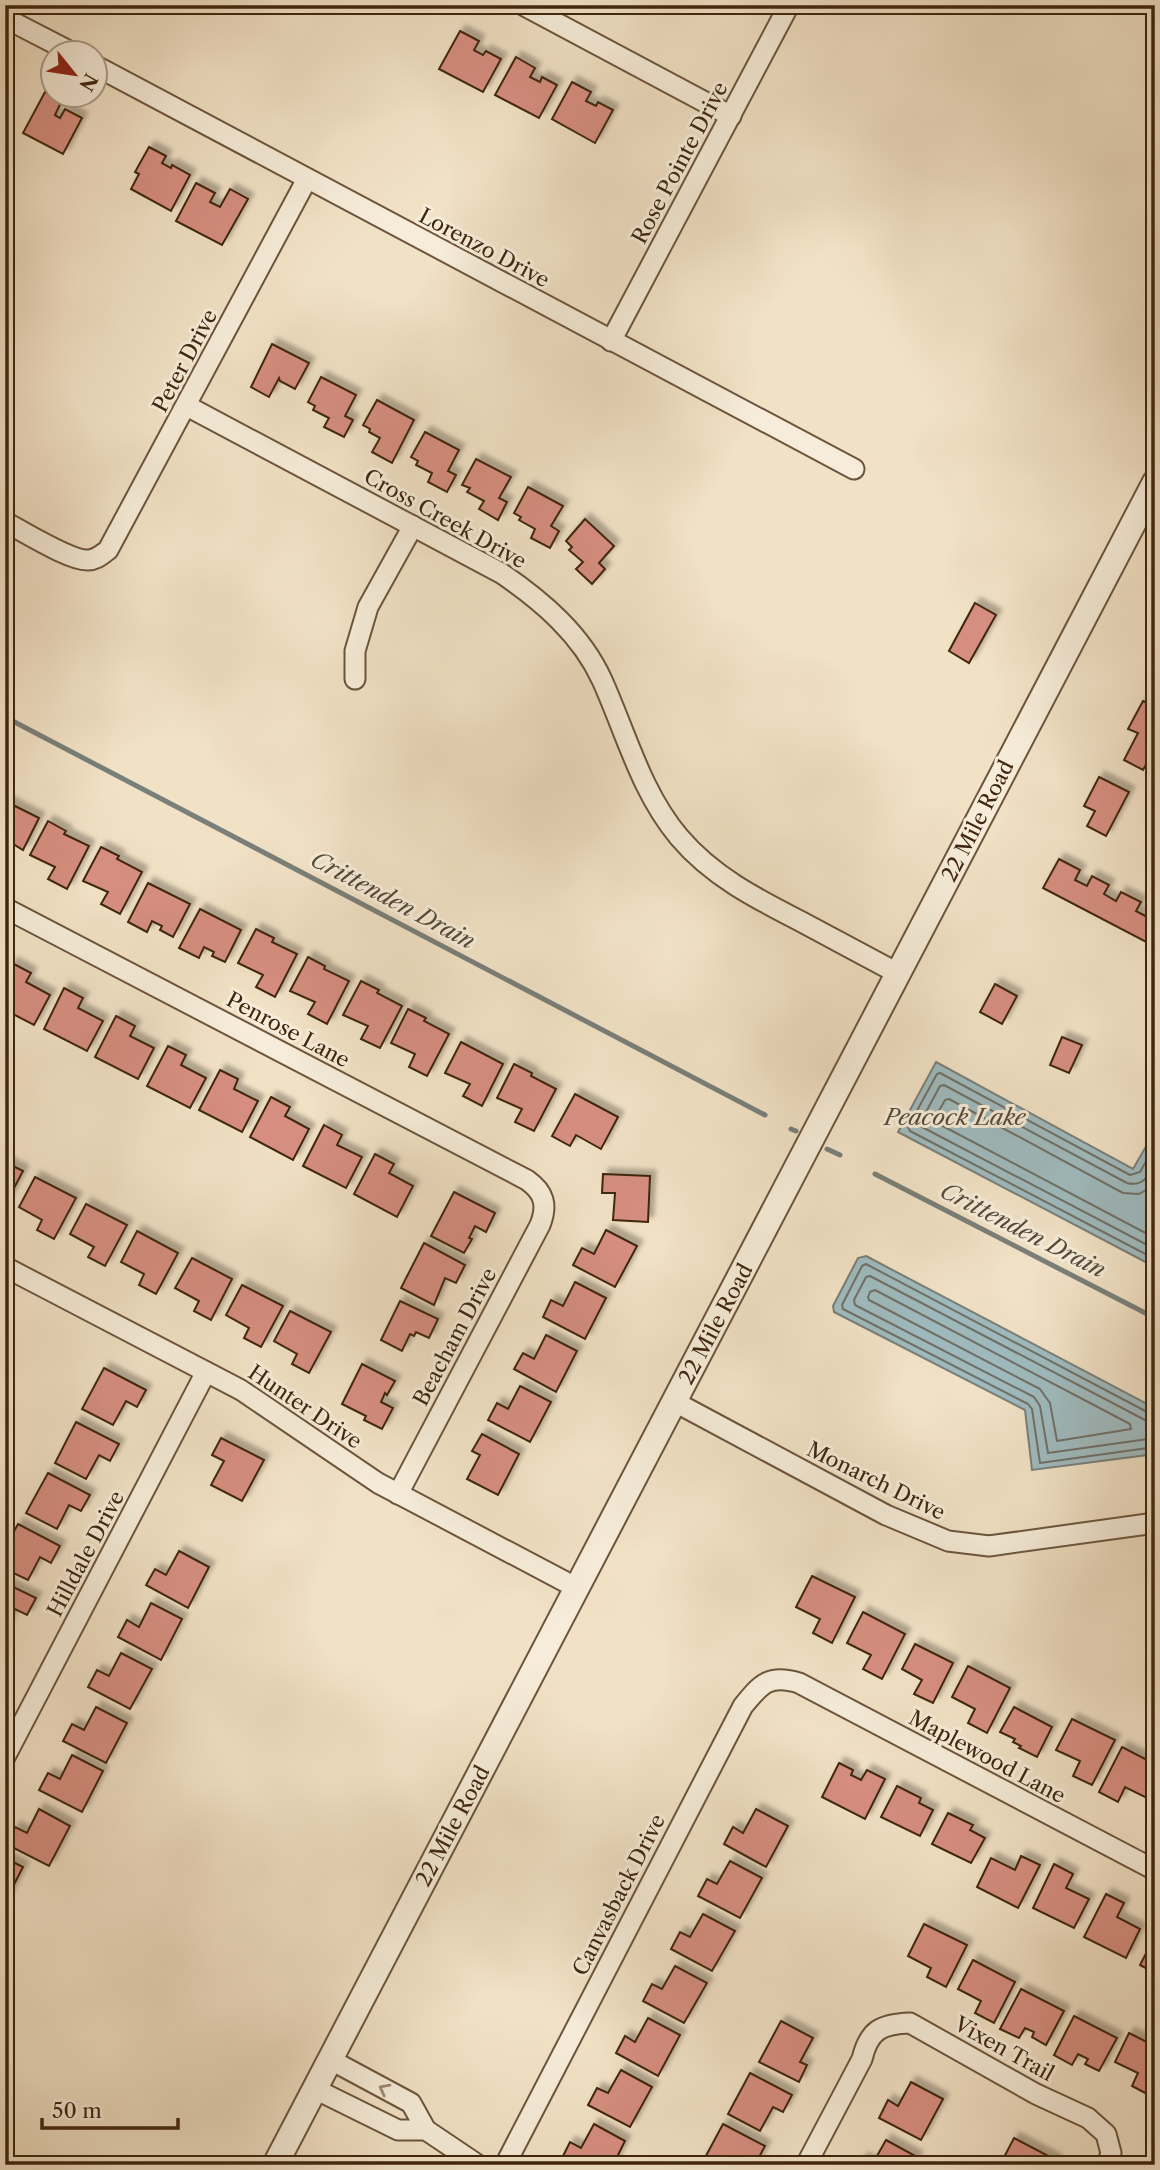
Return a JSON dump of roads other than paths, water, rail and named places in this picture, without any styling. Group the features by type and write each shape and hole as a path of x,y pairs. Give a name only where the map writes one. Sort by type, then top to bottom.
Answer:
{"street":[{"path":"523,5 731,116"},
{"name":"Rose Pointe Drive","path":"611,341 789,5"},
{"path":"5,18 44,38"},
{"name":"Lorenzo Drive","path":"108,72 853,470"},
{"name":"Peter Drive","path":"5,522 84,561 97,559 107,550 307,179"},
{"name":"Cross Creek Drive","path":"187,406 512,581 548,608 587,654 601,678 633,757 661,813 698,858 721,877 746,892 899,974"},
{"name":"22 Mile Road","path":"275,2165 1153,491"},
{"path":"355,679 355,651 368,607 413,526"},
{"name":"Penrose Lane","path":"5,908 527,1180 536,1186 545,1198"},
{"name":"Beacham Drive","path":"398,1494 540,1224 545,1213 545,1198"},
{"name":"Hunter Drive","path":"5,1267 241,1390 348,1464 398,1494 577,1588"},
{"name":"Hilldale Drive","path":"5,1757 206,1372"},
{"name":"Monarch Drive","path":"675,1402 886,1515 948,1541 989,1546 1155,1524"},
{"name":"Canvasback Drive","path":"505,2165 743,1706 757,1689 769,1680 785,1679 799,1683"},
{"name":"Maplewood Lane","path":"799,1683 1155,1870"},
{"name":"Vixen Trail","path":"806,2165 862,2059 866,2043 877,2029 895,2023 909,2023 1036,2094 1088,2118 1106,2134 1111,2152 1107,2165"},
{"path":"331,2060 411,2103 426,2130 478,2165"},
{"path":"315,2089 398,2130 426,2130"}],"water":[{"name":"Peacock Lake","path":"936,1062 1133,1169 1155,1131 1155,1267 898,1132"},
{"path":"866,1256 1155,1408 1155,1454 1032,1470 1025,1410 834,1312 833,1306 858,1258"}],"waterway":[{"name":"Crittenden Drain","path":"5,717 765,1115"},
{"name":"Crittenden Drain","path":"791,1129 796,1131"},
{"name":"Crittenden Drain","path":"827,1149 840,1155"},
{"name":"Crittenden Drain","path":"875,1174 1155,1318"}]}
